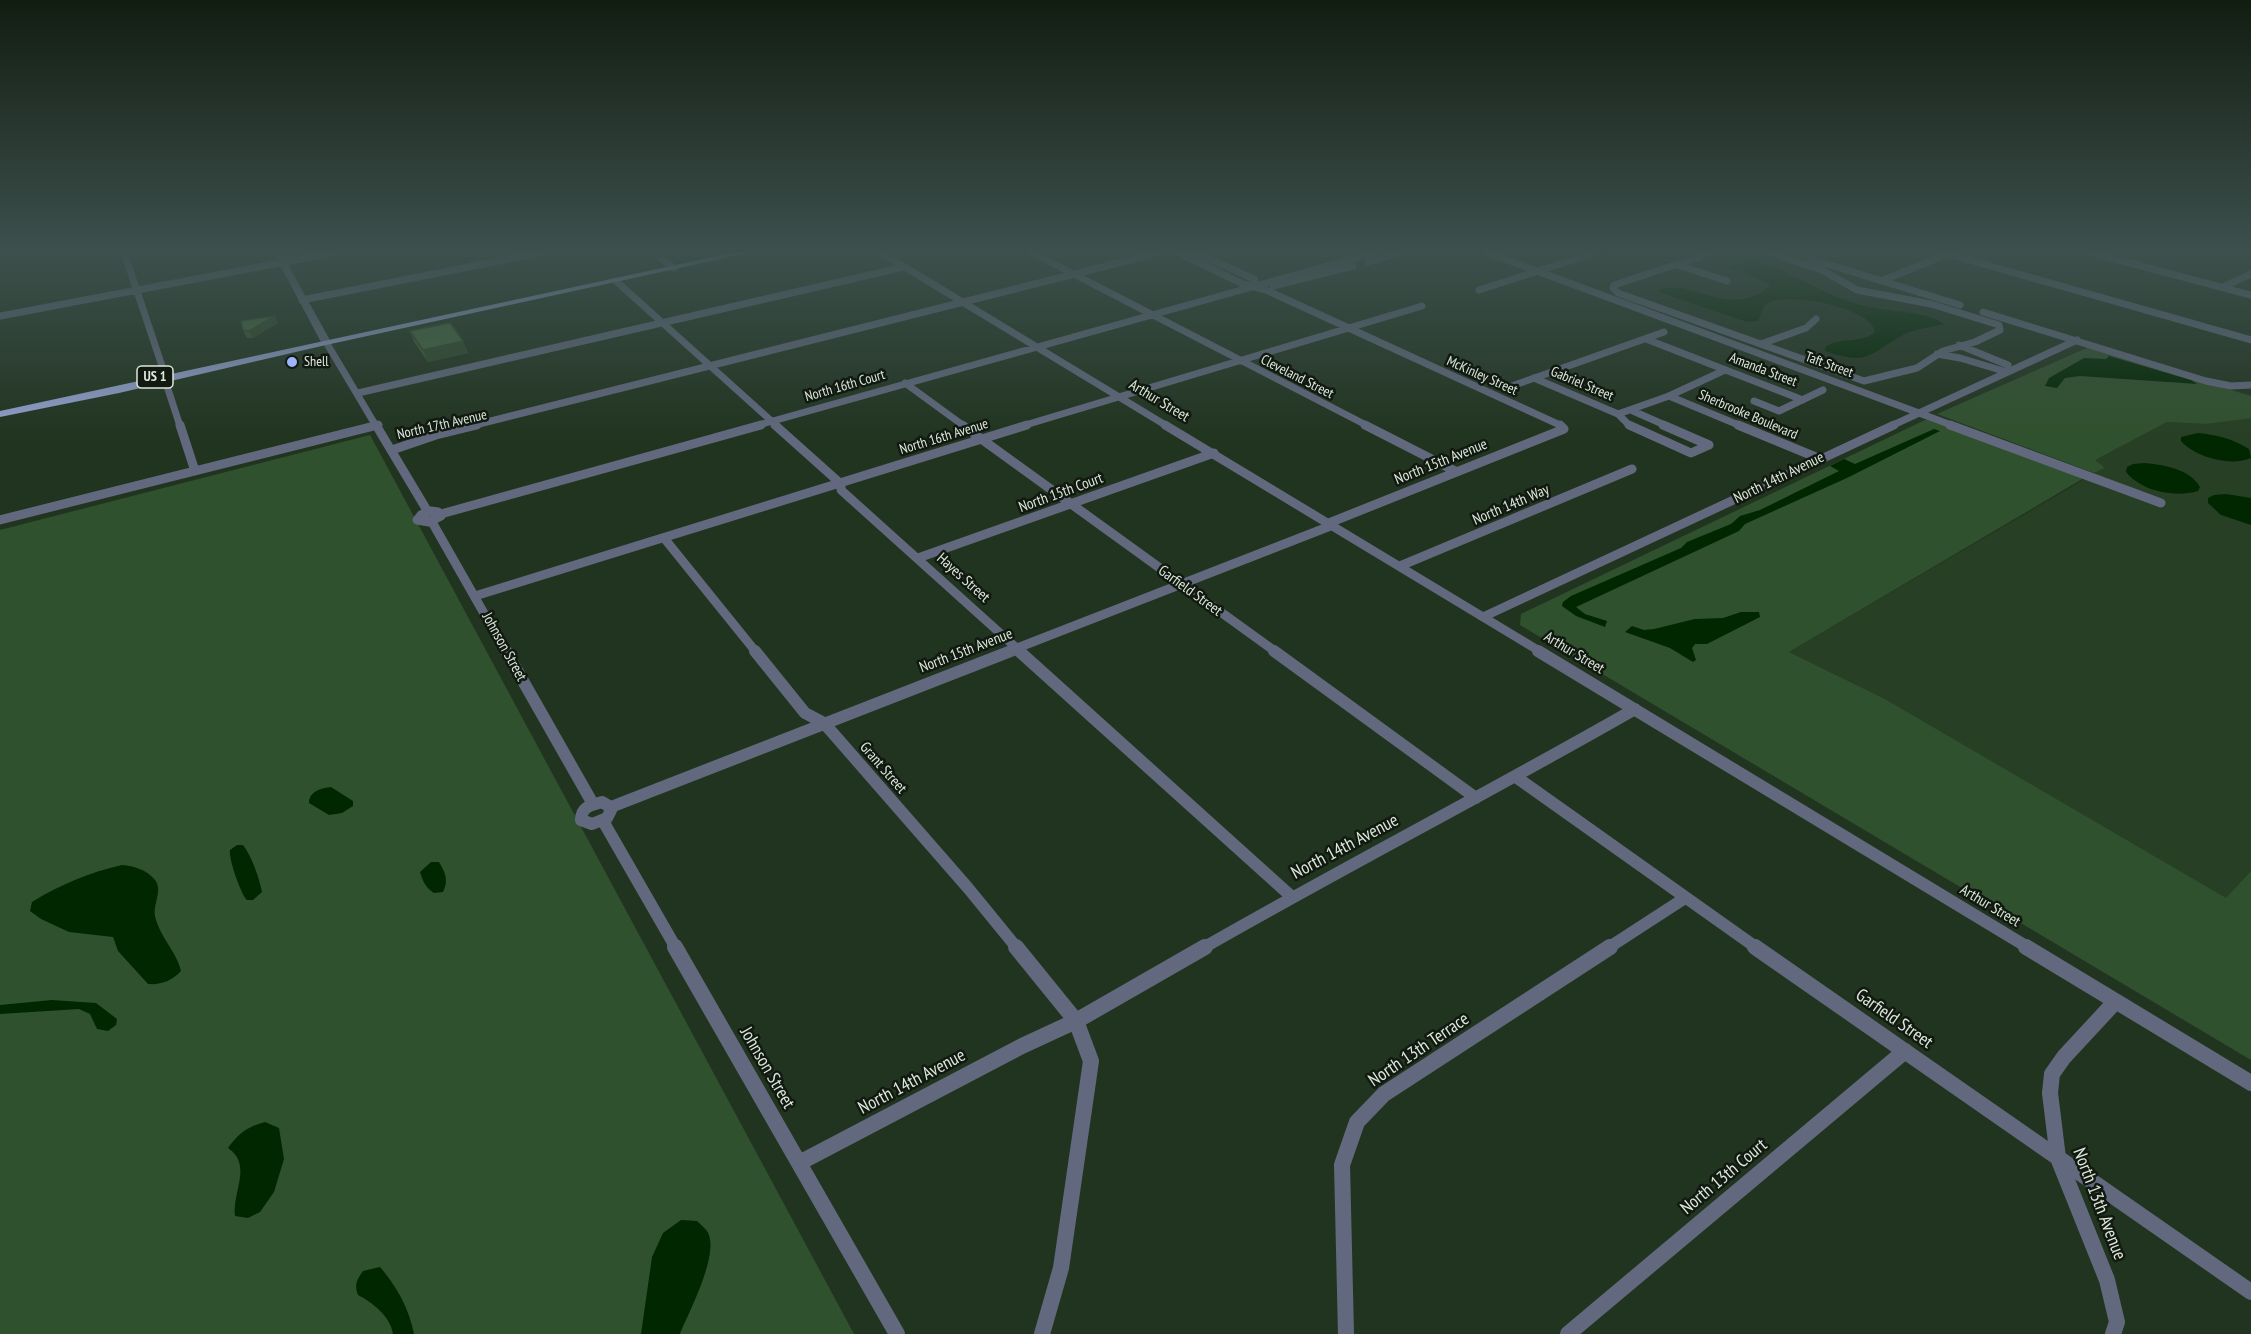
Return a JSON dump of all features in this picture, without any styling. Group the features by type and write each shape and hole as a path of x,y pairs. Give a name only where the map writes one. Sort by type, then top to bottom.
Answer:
{"main road":[{"name":"US 1","path":"0,414 458,314"}],"street":[{"path":"144,314 195,471"},
{"name":"Johnson Street","path":"310,314 378,425 593,804"},
{"name":"Hayes Street","path":"653,314 841,484 841,490 1292,897"},
{"path":"357,391 690,314"},
{"name":"North 17th Avenue","path":"392,450 404,450 711,367 930,314"},
{"name":"Arthur Street","path":"982,314 2251,1083"},
{"name":"North 16th Court","path":"430,517 440,518 441,514 1150,314"},
{"name":"Cleveland Street","path":"1151,314 1457,472"},
{"name":"McKinley Street","path":"1319,314 1561,425 1564,429"},
{"name":"North 16th Avenue","path":"475,596 1120,396 1241,362 1395,314"},
{"name":"Taft Street","path":"1654,314 2161,503"},
{"path":"1679,314 1864,381 1917,368 1937,354 2000,330 1999,325 1964,314"},
{"path":"1991,314 2206,381 2238,386 2251,384"},
{"path":"2161,314 2251,340"},
{"path":"1761,344 1806,328 1816,318"},
{"path":"1509,387 1664,332"},
{"name":"Amanda Street","path":"1646,339 1803,400"},
{"name":"North 14th Avenue","path":"1483,617 1918,412 2077,340"},
{"path":"1959,345 2016,368"},
{"path":"1966,360 1968,356 1977,353"},
{"path":"1937,354 2007,372"},
{"path":"1618,414 1633,411 1725,370"},
{"name":"Gabriel Street","path":"1534,378 1618,414 1632,428 1691,453 1709,445 1633,411"},
{"name":"Garfield Street","path":"905,383 1476,798"},
{"path":"1777,390 1754,401 1779,411 1823,390"},
{"name":"Sherbrooke Boulevard","path":"1669,396 1818,459"},
{"name":"North 17th Avenue","path":"0,520 378,425"},
{"name":"North 15th Avenue","path":"611,807 1016,647 1181,585 1564,429"},
{"name":"North 15th Court","path":"918,558 1214,453"},
{"name":"North 14th Way","path":"1400,566 1632,469"},
{"name":"Grant Street","path":"664,538 806,713 824,723 968,888 1076,1022"},
{"name":"North 14th Avenue","path":"799,1163 1022,1046 1076,1022 1292,897 1516,777 1635,709"},
{"name":"Garfield Street","path":"1516,777 1685,898 2251,1292"},
{"path":"602,802 611,807 610,815 603,821 592,824 581,820 583,810 593,804 602,802"},
{"name":"Johnson Street","path":"603,821 897,1334"},
{"name":"North 13th Terrace","path":"1346,1334 1342,1165 1357,1122 1384,1094 1685,898"},
{"name":"North 13th Avenue","path":"2113,1334 2116,1322 2107,1280 2058,1158 2050,1093 2052,1074 2064,1057 2115,1002"},
{"path":"1042,1334 1061,1268 1091,1061 1076,1022"},
{"name":"North 13th Court","path":"1568,1334 1905,1051"}],"shaded area":[{"path":"1724,314 1760,314 1758,321 1747,322"},
{"path":"1857,314 1917,314 1944,324 1908,333 1874,353 1860,358 1825,351 1825,347 1831,344 1864,338 1875,332 1870,323"},
{"path":"2089,347 2251,396 2251,418 2206,424 2167,422 2095,460 2105,468 2094,473 1937,414"},
{"path":"2109,356 2191,380 2197,384 2080,376 2065,378 2057,388 2045,386 2049,378 2084,358 2106,359"},
{"path":"2243,417 2251,418 2251,871 2226,899 1885,699 1789,652 2104,468 2094,460 2167,422 2206,424"},
{"path":"1927,419 2084,478 1789,652 1885,699 2226,898 2251,871 2251,1060 1520,625 1521,614"},
{"path":"1934,429 1940,431 1849,477 1745,524 1739,531 1576,607 1585,614 1607,621 1605,627 1576,616 1562,606 1563,602 1571,596 1681,548 1687,542 1731,524 1740,516 1760,510 1839,471 1830,466 1844,459 1855,464"},
{"path":"2198,433 2218,436 2237,443 2249,449 2251,458 2243,461 2214,459 2195,452 2181,441 2181,437"},
{"path":"370,435 854,1334 0,1334 0,530"},
{"path":"2145,463 2183,472 2196,481 2200,487 2198,491 2179,494 2149,488 2132,479 2126,472 2127,467 2133,464"},
{"path":"2226,494 2251,498 2251,525 2221,515 2208,503 2208,498 2214,495"},
{"path":"1741,612 1759,612 1760,617 1707,644 1695,644 1692,648 1696,660 1693,662 1670,648 1625,632 1632,626 1644,630 1654,629 1695,619 1723,618"},
{"path":"331,787 353,801 353,806 342,813 329,815 309,803 314,793"},
{"path":"237,845 243,845 259,880 262,892 253,900 247,900 244,897 233,868 230,850"},
{"path":"431,862 439,862 444,873 446,884 443,892 434,893 422,879 420,872"},
{"path":"122,865 144,871 157,884 155,916 181,971 166,982 148,984 118,951 113,937 69,932 41,919 30,911 32,902 53,890 87,875"},
{"path":"52,1000 96,1003 117,1019 116,1025 108,1031 97,1029 90,1014 79,1009 0,1014 0,1005"},
{"path":"265,1122 279,1128 284,1159 274,1192 260,1212 248,1218 235,1216 240,1171 239,1162 228,1148 244,1131"},
{"path":"681,1220 697,1221 707,1231 710,1253 702,1282 680,1334 641,1334 652,1257 663,1233"},
{"path":"380,1267 401,1298 414,1334 393,1334 389,1322 380,1311 358,1295 357,1282 363,1271"}],"building":[{"path":"275,316 249,331 243,330 241,321"},
{"path":"450,323 463,341 423,350 410,331"}],"place":[{"name":"Shell","path":"292,362"}]}
